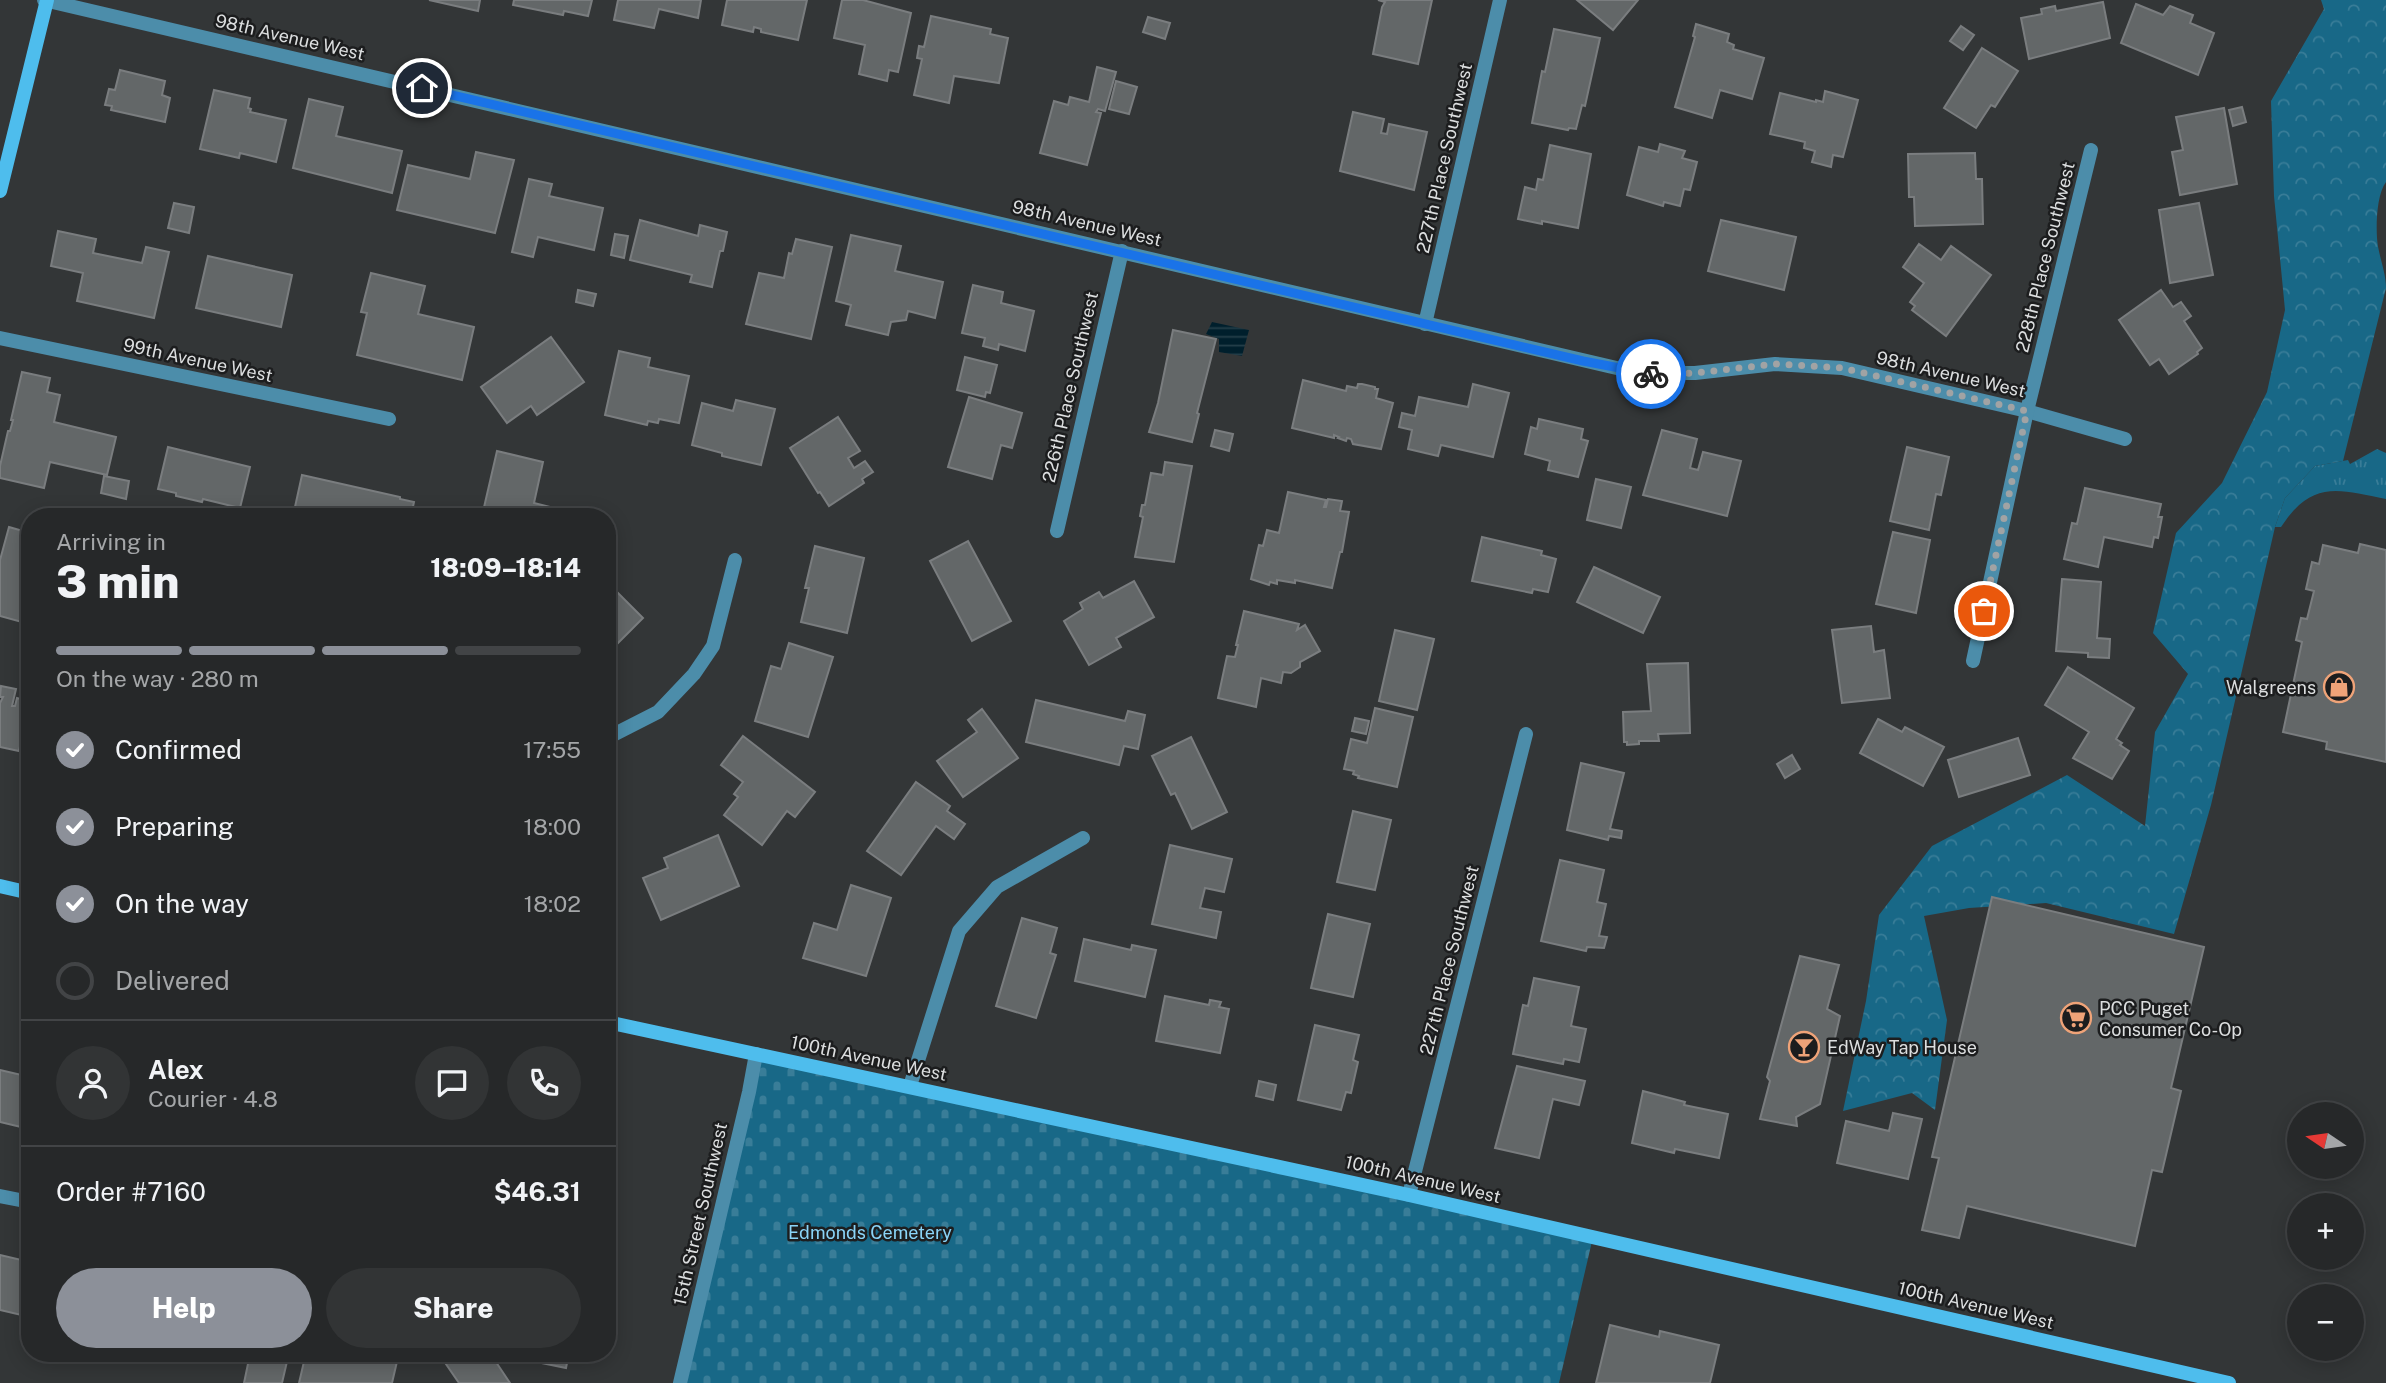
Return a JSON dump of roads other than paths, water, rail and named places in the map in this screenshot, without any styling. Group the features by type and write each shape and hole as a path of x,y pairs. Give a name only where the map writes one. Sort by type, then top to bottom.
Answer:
{"main road":[{"path":"1,186 46,0"},
{"path":"0,886 21,891"},
{"name":"100th Avenue West","path":"616,1024 1409,1195 2229,1383"}],"street":[{"name":"98th Avenue West","path":"46,0 1639,373 1695,373 1775,364 1842,368 2027,411 2125,439"},
{"name":"227th Place Southwest","path":"1425,324 1500,0"},
{"name":"228th Place Southwest","path":"1973,661 2027,411 2091,150"},
{"name":"226th Place Southwest","path":"1057,531 1122,251"},
{"name":"99th Avenue West","path":"0,338 389,419"},
{"path":"616,733 658,712 694,674 713,646 735,560"},
{"name":"227th Place Southwest","path":"1409,1195 1526,734"},
{"path":"910,1087 959,931 998,887 1083,838"},
{"name":"15th Street Southwest","path":"680,1383 756,1054"},
{"path":"0,1196 21,1200"}],"place":[{"name":"Walgreens","path":"2339,687"},
{"name":"PCC Puget Consumer Co-Op","path":"2076,1018"},
{"name":"EdWay Tap House","path":"1804,1047"}],"park label":[{"name":"Edmonds Cemetery","path":"870,1232"}]}
